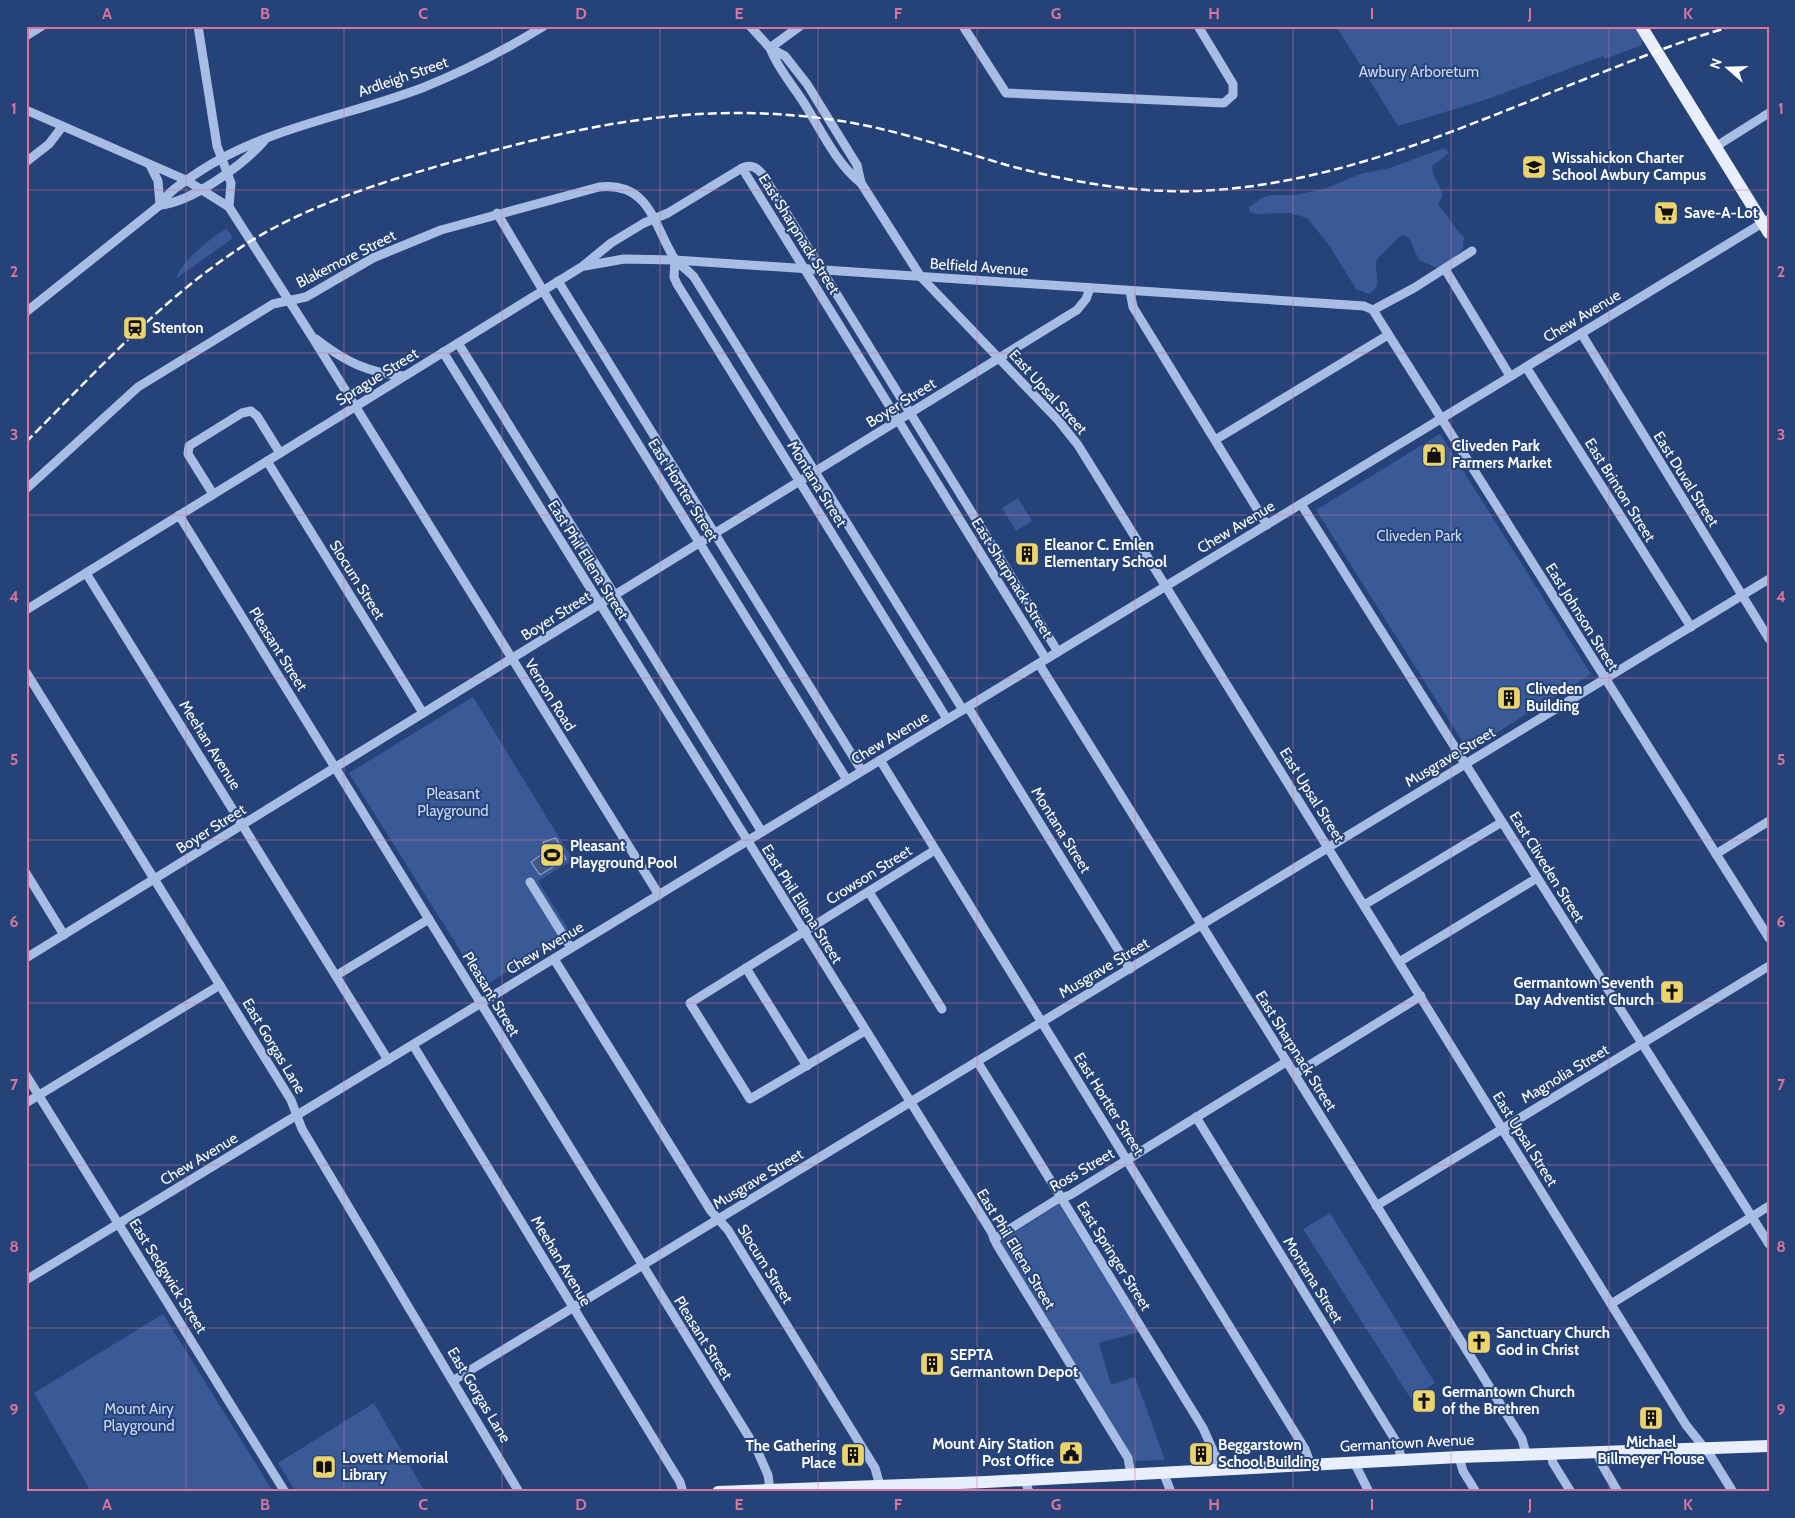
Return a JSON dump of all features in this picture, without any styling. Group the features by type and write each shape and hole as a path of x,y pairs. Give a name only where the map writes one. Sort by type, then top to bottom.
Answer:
{"main road":[{"path":"1641,26 1715,147 1767,225"},
{"name":"Germantown Avenue","path":"718,1492 880,1486 900,1488 1027,1486 1163,1472 1526,1454 1769,1446"}],"street":[{"path":"26,36 42,26"},
{"path":"26,110 186,180 202,188 229,207 232,190 228,172 220,158 198,26"},
{"name":"Ardleigh Street","path":"26,312 160,205 167,194 220,158 250,143 264,140 320,118 422,88 481,62 544,26"},
{"name":"East Upsal Street","path":"750,26 770,48 776,64 803,101 847,172 861,183 921,277 1072,437 1686,1424 1704,1447 1733,1492"},
{"path":"770,48 800,26"},
{"path":"967,27 1004,92 1218,103 1227,101 1233,95 1234,87 1198,26"},
{"path":"1715,147 1769,113"},
{"path":"26,162 49,144 62,127"},
{"name":"Ardleigh Street","path":"160,205 184,200 248,157 264,140"},
{"path":"150,165 158,181 160,205"},
{"name":"East Sharpnack Street","path":"1058,652 761,172 750,166 742,168 899,420 1042,661 1286,1062 1522,1439 1526,1454"},
{"name":"Sprague Street","path":"26,610 583,266 611,243 654,219 668,214 742,168"},
{"name":"Montana Street","path":"614,186 628,190 640,198 654,219 676,260 694,277 815,472 1130,969"},
{"name":"Blakemore Street","path":"26,489 138,387 273,304 306,297 358,266 406,243 456,225 599,187 614,186"},
{"name":"Vernon Road","path":"229,207 311,335 658,895"},
{"name":"East Hortter Street","path":"497,213 847,780"},
{"name":"Chew Avenue","path":"26,1280 1510,376 1767,225"},
{"path":"1373,310 1445,269 1472,250"},
{"name":"Belfield Avenue","path":"583,266 624,258 676,260 1364,306 1373,310"},
{"name":"Montana Street","path":"676,260 674,277 677,284 947,719"},
{"path":"1445,269 1510,376"},
{"name":"East Hortter Street","path":"558,281 862,771"},
{"name":"Boyer Street","path":"26,958 1077,310 1086,299 1090,288"},
{"path":"1130,291 1133,307 1267,525"},
{"name":"East Johnson Street","path":"1373,310 1769,938"},
{"name":"East Duval Street","path":"1581,333 1769,639"},
{"path":"1214,440 1388,334"},
{"path":"311,335 342,358 362,369 404,376"},
{"name":"East Phil Ellena Street","path":"458,343 762,832"},
{"name":"East Phil Ellena Street","path":"443,352 910,1102 1128,1458 1131,1474"},
{"name":"East Brinton Street","path":"1526,367 1691,627"},
{"path":"213,494 190,457 188,450 192,444 242,413 251,411 257,416 280,453"},
{"name":"Slocum Street","path":"267,461 423,713"},
{"name":"East Cliveden Street","path":"1301,504 1769,1244"},
{"name":"Pleasant Street","path":"179,515 757,1450 768,1475 770,1490"},
{"name":"Meehan Avenue","path":"86,573 388,1060"},
{"name":"Musgrave Street","path":"454,1380 1769,579"},
{"name":"East Gorgas Lane","path":"26,672 291,1100 302,1129 454,1380 519,1492"},
{"name":"East Hortter Street","path":"880,760 1305,1449 1311,1465"},
{"path":"1716,854 1769,820"},
{"path":"1364,905 1502,822"},
{"name":"Crowson Street","path":"808,1066 750,1099 690,1003 935,850"},
{"path":"26,873 64,935"},
{"path":"1399,962 1537,878"},
{"path":"530,882 571,948"},
{"path":"869,892 942,1009"},
{"path":"337,975 429,918"},
{"name":"Slocum Street","path":"554,959 706,1203 728,1230 875,1468 880,1486"},
{"name":"Magnolia Street","path":"1376,1206 1769,966"},
{"path":"746,968 808,1066 865,1031"},
{"path":"26,1104 220,985"},
{"path":"1295,1074 1421,996"},
{"name":"Meehan Avenue","path":"413,1045 675,1474 683,1492"},
{"name":"East Springer Street","path":"978,1061 1203,1428 1216,1457 1218,1470"},
{"name":"Ross Street","path":"994,1239 1286,1062"},
{"name":"East Sedgwick Street","path":"26,1075 285,1492"},
{"name":"Montana Street","path":"1196,1117 1397,1443 1402,1460"},
{"path":"1612,1304 1769,1206"},
{"path":"1597,1451 1601,1463 1618,1492"},
{"path":"1551,1453 1553,1463 1571,1492"},
{"path":"1459,1457 1463,1471 1476,1492"},
{"path":"1354,1462 1369,1492"},
{"path":"1163,1472 1171,1492"}],"green space":[{"name":"Awbury Arboretum","path":"1336,26 1646,26 1642,45 1605,59 1603,56 1482,101 1398,126"},
{"path":"1444,148 1449,153 1432,166 1433,174 1443,194 1438,204 1464,237 1463,249 1444,267 1437,268 1419,260 1409,238 1403,235 1400,236 1377,259 1376,287 1369,294 1356,289 1329,245 1307,218 1290,213 1255,214 1249,211 1249,207 1262,198 1272,195 1296,195 1324,189 1363,173 1387,169"},
{"path":"227,229 233,238 177,278 183,266 198,250"},
{"name":"Cliveden Park","path":"1440,434 1591,674 1472,748 1466,747 1316,510"},
{"path":"1018,498 1032,521 1016,531 1002,508"},
{"name":"Pleasant Playground","path":"473,697 573,860 538,881 570,932 483,987 349,773"},
{"path":"1059,1204 1139,1332 1099,1343 1111,1385 1135,1377 1165,1460 1134,1461 1001,1243 1002,1240"},
{"path":"1330,1213 1435,1383 1411,1399 1303,1229"},
{"name":"Mount Airy Playground","path":"163,1314 273,1492 91,1492 34,1393"},
{"path":"374,1403 425,1492 296,1492 278,1463"}],"shaded area":[{"name":"Pleasant Playground Pool","path":"556,838 566,859 540,875 531,862 545,852 543,842"}],"railway":[{"path":"26,442 104,363 158,312 215,265 270,230 320,206 372,186 452,162 552,136 601,126 699,114 749,113 800,116 873,127 914,137 1014,167 1088,183 1164,191 1215,190 1267,184 1318,174 1368,160 1466,126 1672,46 1734,26"}],"place":[{"name":"Wissahickon Charter School Awbury Campus","path":"1534,167"},
{"name":"Save-A-Lot","path":"1666,213"},
{"name":"Stenton","path":"135,328"},
{"name":"Cliveden Park Farmers Market","path":"1434,455"},
{"name":"Eleanor C. Emlen Elementary School","path":"1027,554"},
{"name":"Cliveden Building","path":"1509,698"},
{"name":"Pleasant Playground Pool","path":"552,855"},
{"name":"Germantown Seventh Day Adventist Church","path":"1672,992"},
{"name":"Sanctuary Church God in Christ","path":"1479,1342"},
{"name":"SEPTA Germantown Depot","path":"932,1364"},
{"name":"Germantown Church of the Brethren","path":"1424,1401"},
{"name":"Michael Billmeyer House","path":"1651,1418"},
{"name":"Mount Airy Station Post Office","path":"1071,1453"},
{"name":"Beggarstown School Building","path":"1201,1454"},
{"name":"The Gathering Place","path":"853,1455"},
{"name":"Lovett Memorial Library","path":"324,1467"}]}
